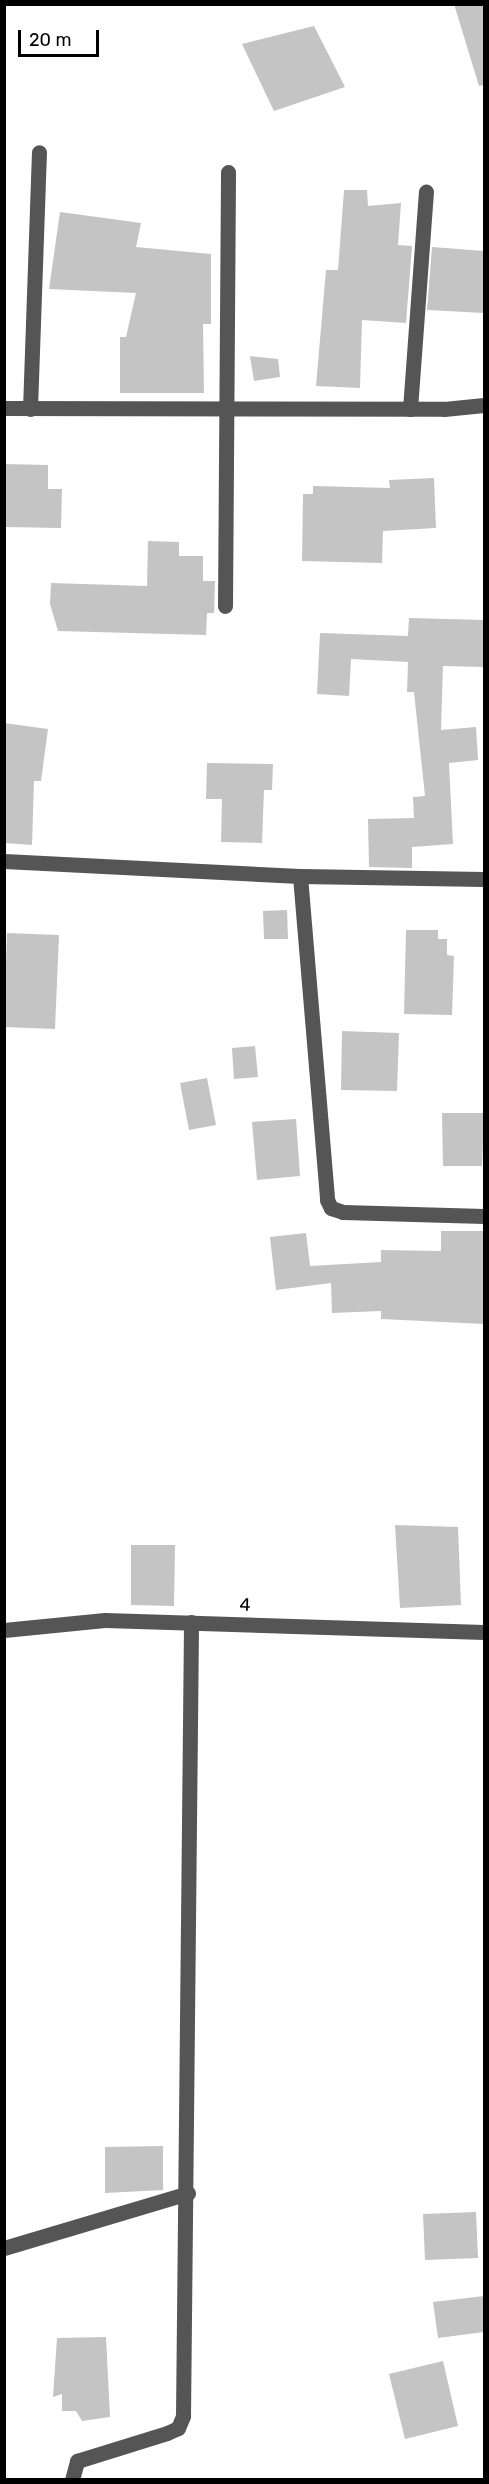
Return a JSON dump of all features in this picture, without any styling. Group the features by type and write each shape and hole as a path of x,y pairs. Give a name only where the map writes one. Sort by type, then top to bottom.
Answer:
{"street":[{"path":"30,409 39,152"},
{"path":"225,606 228,172"},
{"path":"410,409 426,192"},
{"path":"4,408 410,409 484,405"},
{"path":"4,861 300,876 484,879"},
{"path":"300,876 327,1200 331,1208 343,1212 484,1216"},
{"name":"4","path":"4,1630 105,1620 484,1632"},
{"path":"72,2480 77,2461 167,2433 178,2428 183,2416 188,2193 191,1622"},
{"path":"4,2248 188,2193"}],"building":[{"path":"454,4 484,4 484,85 479,86"},
{"path":"314,26 345,87 274,111 242,44"},
{"path":"344,190 367,190 368,206 401,203 398,245 412,246 406,323 362,320 360,388 316,386 326,270 338,270"},
{"path":"60,212 141,223 136,247 211,254 211,324 203,324 204,393 120,393 120,337 126,337 136,293 49,289"},
{"path":"432,247 484,251 484,313 427,310"},
{"path":"250,356 278,359 280,377 254,381"},
{"path":"4,464 48,465 48,489 62,489 61,528 4,527"},
{"path":"434,478 436,528 383,531 382,563 302,561 303,494 313,494 313,486 390,488 389,480"},
{"path":"148,541 179,542 179,556 203,556 203,581 215,581 214,613 207,613 206,635 58,631 50,604 51,583 147,586"},
{"path":"409,618 484,620 484,667 443,666 441,730 476,727 478,760 449,763 453,844 412,847 412,868 369,867 368,819 414,818 413,797 425,796 414,692 407,692 408,662 351,659 349,696 317,694 320,633 408,636"},
{"path":"4,723 48,729 41,781 34,781 32,845 4,843"},
{"path":"207,763 273,764 272,790 264,790 262,843 221,842 222,799 206,799"},
{"path":"287,910 288,939 264,939 263,911"},
{"path":"406,930 438,930 438,939 447,939 447,955 454,956 452,1015 404,1014"},
{"path":"7,933 59,935 55,1029 4,1027"},
{"path":"342,1031 399,1033 397,1091 341,1090"},
{"path":"255,1046 258,1077 234,1079 232,1048"},
{"path":"207,1078 216,1125 189,1130 180,1083"},
{"path":"442,1113 484,1113 482,1166 443,1166"},
{"path":"296,1119 300,1176 257,1180 252,1122"},
{"path":"441,1231 484,1231 484,1324 381,1319 381,1311 332,1313 331,1283 276,1290 270,1237 306,1233 310,1266 381,1262 381,1250 441,1251"},
{"path":"395,1525 458,1527 461,1605 400,1608"},
{"path":"131,1545 175,1545 174,1606 131,1605"},
{"path":"163,2146 163,2190 105,2193 105,2147"},
{"path":"476,2212 478,2258 425,2260 423,2214"},
{"path":"484,2296 484,2332 438,2338 433,2302"},
{"path":"106,2337 110,2417 82,2421 76,2411 62,2411 62,2394 53,2397 57,2338"},
{"path":"443,2361 458,2426 405,2439 389,2374"}]}
